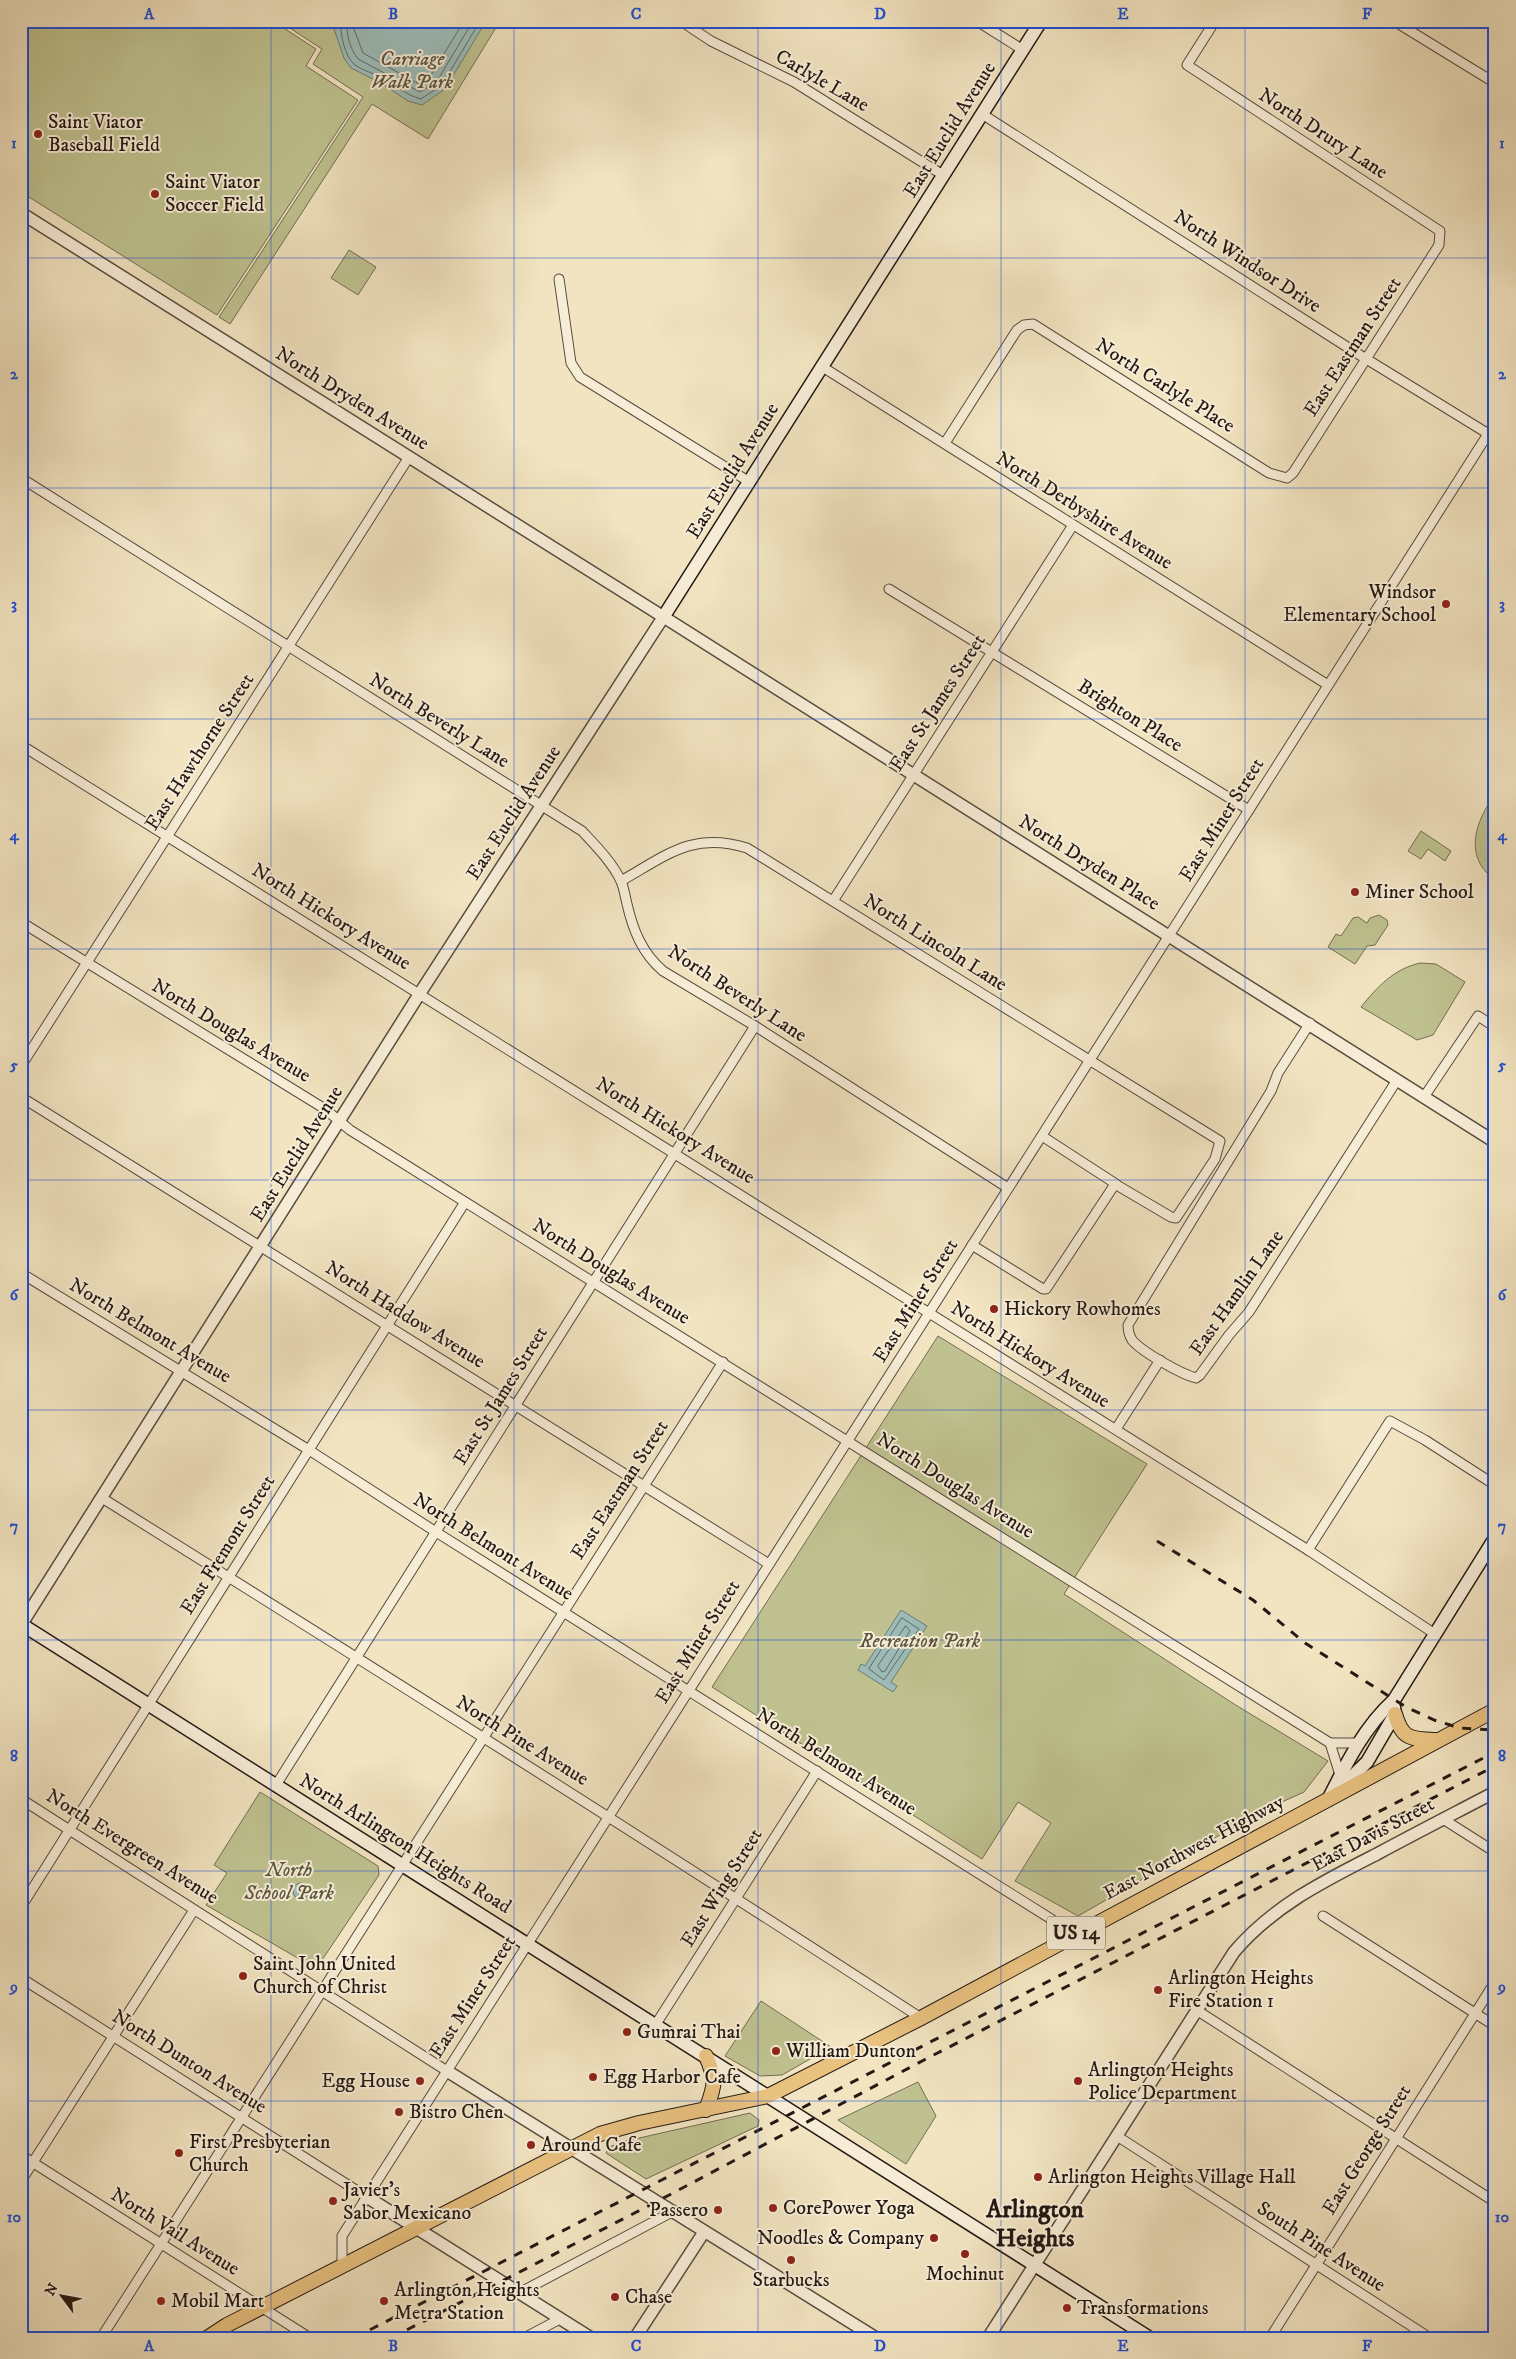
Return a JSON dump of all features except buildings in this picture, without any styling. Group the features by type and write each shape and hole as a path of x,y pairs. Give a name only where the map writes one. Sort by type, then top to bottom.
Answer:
{"main road":[{"name":"East Euclid Avenue","path":"664,616 1041,21"},
{"path":"1328,1800 1367,1762 1394,1707 1495,1538"},
{"name":"North Arlington Heights Road","path":"21,1625 528,1943 1150,2338"},
{"path":"1394,1707 1402,1732 1409,1738 1436,1740"},
{"path":"1328,1800 1340,1775 1379,1713 1394,1707"},
{"name":"East Northwest Highway","path":"417,2229 613,2129 768,2096 921,2018 1495,1710"},
{"path":"706,2056 715,2076 715,2085 706,2110"},
{"name":"US 14","path":"207,2338 227,2325 417,2229"}],"street":[{"name":"Carlyle Lane","path":"681,21 711,41 794,82 943,175"},
{"path":"977,21 1023,50"},
{"name":"North Drury Lane","path":"1215,21 1187,65 1440,231"},
{"path":"1394,21 1495,83"},
{"name":"North Windsor Drive","path":"982,114 1365,358 1492,436"},
{"name":"North Dryden Avenue","path":"21,213 664,616"},
{"name":"East Eastman Street","path":"1287,478 1293,473 1439,245 1440,231"},
{"path":"559,279 571,363 580,377 748,481"},
{"name":"North Carlyle Place","path":"945,443 1012,337 1024,325 1033,324 1270,473 1287,478"},
{"name":"North Derbyshire Avenue","path":"822,366 1328,685"},
{"name":"East Miner Street","path":"342,2267 342,2236 1328,685 1492,436 1495,423"},
{"name":"East Hawthorne Street","path":"21,1066 409,457"},
{"name":"North Beverly Lane","path":"21,478 582,831 600,850 621,881 633,929 653,962 663,971 754,1026 1008,1188"},
{"name":"East St James Street","path":"834,901 1073,525"},
{"name":"Brighton Place","path":"888,589 1249,810"},
{"name":"North Dryden Place","path":"664,616 913,776 1310,1023 1495,1142"},
{"name":"East Euclid Avenue","path":"21,1625 420,993 664,616"},
{"name":"North Hickory Avenue","path":"21,745 1116,1429 1308,1550 1436,1634"},
{"name":"North Lincoln Lane","path":"621,881 675,850 704,841 732,843 762,855 1220,1141 1215,1159 1176,1218 1171,1217 1116,1184"},
{"name":"North Douglas Avenue","path":"21,922 325,1109 350,1130 1330,1743"},
{"path":"1424,1097 1478,1016 1495,1026"},
{"name":"East Hamlin Lane","path":"1310,1023 1278,1073 1271,1091 1128,1325 1132,1340 1160,1360 1188,1376 1196,1378 1200,1375 1229,1335 1249,1312 1397,1080"},
{"name":"East St James Street","path":"276,1785 754,1026"},
{"name":"North Haddow Avenue","path":"21,1096 388,1324 642,1487 769,1564"},
{"path":"972,1245 1043,1289 1046,1289 1111,1187 1116,1184 1042,1136"},
{"name":"East Fremont Street","path":"21,1907 465,1202"},
{"name":"North Belmont Avenue","path":"21,1273 309,1450 1075,1934"},
{"path":"1116,1429 1160,1360"},
{"name":"East Eastman Street","path":"101,2338 722,1362"},
{"path":"1308,1550 1390,1421 1425,1440 1495,1485"},
{"name":"North Pine Avenue","path":"102,1498 356,1659 484,1736 921,2018"},
{"path":"1340,1775 1330,1743 1359,1743"},
{"name":"East Wing Street","path":"656,2024 817,1771"},
{"name":"East Davis Street","path":"988,2338 1234,1952 1272,1915 1323,1882 1495,1792"},
{"name":"North Evergreen Avenue","path":"21,1799 571,2149 876,2338"},
{"path":"1443,1819 1494,1850"},
{"path":"21,2181 194,1910"},
{"path":"1323,1916 1495,2026"},
{"name":"North Dunton Avenue","path":"21,1978 591,2338"},
{"name":"East George Street","path":"1270,2338 1495,1982"},
{"path":"1198,2011 1495,2202"},
{"name":"South Pine Avenue","path":"1117,2136 1430,2338"},
{"name":"North Vail Avenue","path":"21,2155 310,2338"},
{"path":"520,2293 672,2212"},
{"path":"635,2338 704,2232"},
{"path":"524,2338 560,2319"}],"green space":[{"path":"21,21 273,21 316,49 306,66 358,100 217,315 21,192"},
{"name":"Carriage Walk Park","path":"279,21 500,21 428,139 372,104 230,324 219,317 363,97 313,64 322,49"},
{"path":"349,250 376,267 358,295 331,278"},
{"path":"1495,795 1495,880 1485,871 1479,861 1476,839 1482,816"},
{"path":"1421,831 1451,851 1445,861 1428,849 1421,859 1408,851"},
{"path":"1379,915 1387,920 1388,925 1375,945 1367,946 1355,964 1328,947 1336,934 1341,936 1353,918 1358,917 1367,923 1370,918"},
{"path":"1420,963 1436,964 1465,982 1433,1035 1417,1040 1361,1007 1387,979 1402,969"},
{"name":"Recreation Park","path":"938,1336 1147,1464 1064,1594 1234,1704 1328,1761 1304,1792 1260,1812 1078,1916 1015,1881 1051,1823 1018,1802 982,1859 712,1687"},
{"name":"North School Park","path":"260,1792 378,1866 379,1875 320,1963 308,1964 206,1905 227,1873 214,1865"},
{"path":"761,2001 831,2047 782,2075 760,2076 725,2056"},
{"path":"918,2082 936,2116 906,2164 838,2120"},
{"path":"750,2113 759,2120 758,2126 646,2179 606,2153 609,2147 626,2141"}],"water":[{"path":"338,21 486,21 445,89 422,105 408,101 381,83 351,68 344,58 333,26"},
{"path":"901,1610 927,1626 891,1682 897,1686 893,1692 858,1670 861,1664 865,1666"},
{"path":"298,1883 304,1883 309,1888 307,1897 298,1899 293,1894 293,1888"}],"railway":[{"path":"1157,1541 1253,1600 1305,1643 1406,1707 1434,1720 1460,1728 1495,1730"},
{"path":"354,2338 1495,1752"},
{"path":"391,2338 656,2202 924,2060 1495,1766"}],"place":[{"name":"Saint Viator Baseball Field","path":"38,134"},
{"name":"Saint Viator Soccer Field","path":"155,194"},
{"name":"Windsor Elementary School","path":"1446,604"},
{"name":"Miner School","path":"1355,892"},
{"name":"Hickory Rowhomes","path":"994,1309"},
{"name":"Saint John United Church of Christ","path":"243,1976"},
{"name":"Arlington Heights Fire Station 1","path":"1158,1990"},
{"name":"Gumrai Thai","path":"627,2032"},
{"name":"William Dunton","path":"776,2051"},
{"name":"Egg Harbor Cafe","path":"593,2077"},
{"name":"Egg House","path":"420,2081"},
{"name":"Arlington Heights Police Department","path":"1078,2081"},
{"name":"Bistro Chen","path":"399,2112"},
{"name":"Around Cafe","path":"531,2145"},
{"name":"First Presbyterian Church","path":"179,2153"},
{"name":"Arlington Heights Village Hall","path":"1038,2177"},
{"name":"Javier's Sabor Mexicano","path":"333,2201"},
{"name":"CorePower Yoga","path":"773,2208"},
{"name":"Passero","path":"718,2210"},
{"name":"Noodles & Company","path":"934,2238"},
{"name":"Mochinut","path":"965,2254"},
{"name":"Starbucks","path":"791,2260"},
{"name":"Chase","path":"615,2297"},
{"name":"Mobil Mart","path":"161,2301"},
{"name":"Arlington Heights Metra Station","path":"384,2301"},
{"name":"Transformations","path":"1067,2308"}],"district":[{"name":"Arlington Heights","path":"1035,2224"}]}
